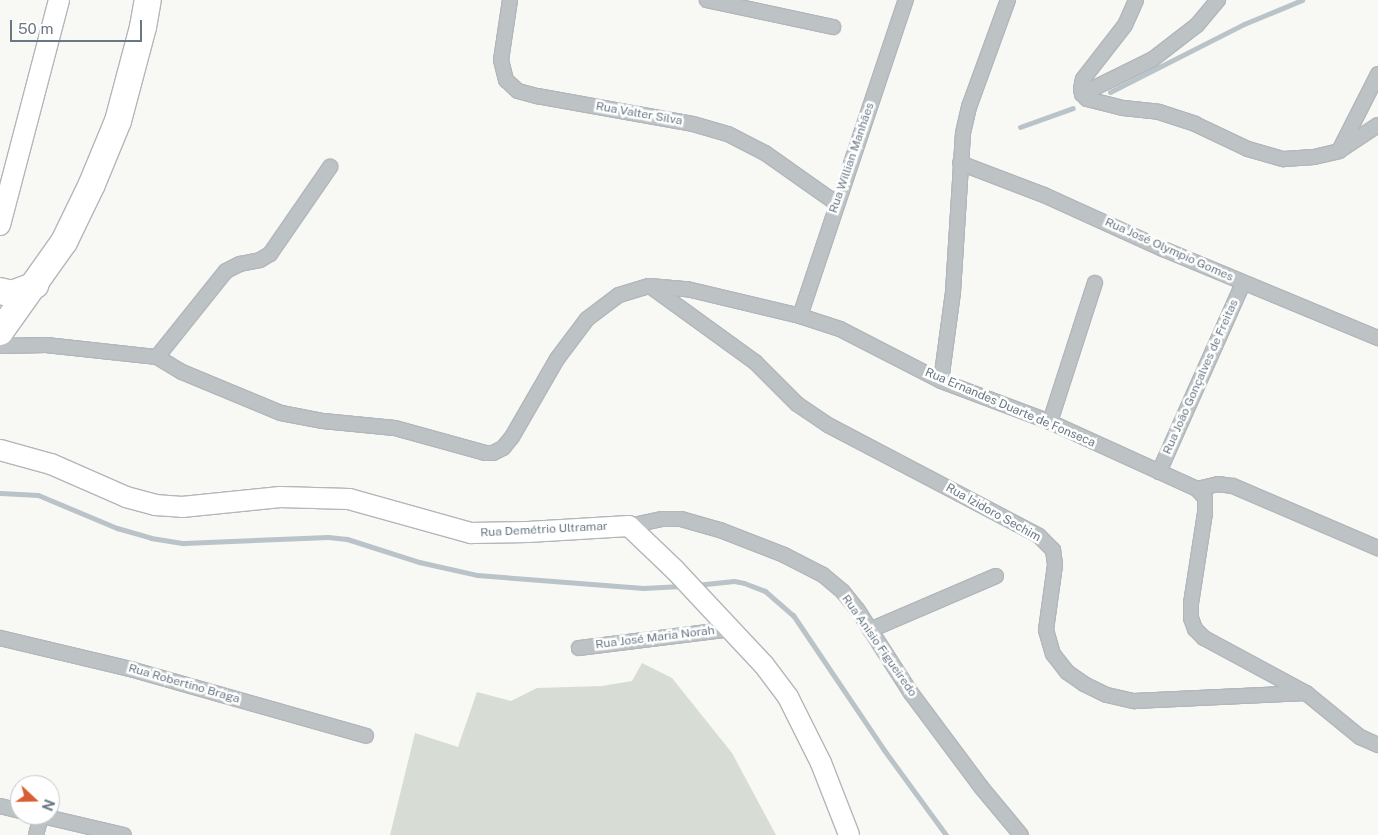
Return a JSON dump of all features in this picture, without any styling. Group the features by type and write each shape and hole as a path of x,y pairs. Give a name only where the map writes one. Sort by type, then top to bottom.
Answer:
{"highway":[{"path":"4,324 35,285 68,234 92,184 118,121 143,27 148,0"},
{"path":"0,291 12,294 35,285"}],"street":[{"path":"0,225 59,0"},
{"name":"Rua Valter Silva","path":"510,0 501,60 506,80 518,91 536,96 693,124 728,134 765,153 836,203"},
{"path":"707,0 833,27"},
{"name":"Rua Willian Manhães","path":"800,316 836,203 906,0"},
{"path":"941,381 953,292 962,134 969,107 1008,0"},
{"path":"1136,0 1125,25 1083,79 1081,89 1082,94 1087,99 1123,108 1159,112 1195,124 1248,150 1284,159 1314,157 1339,151 1378,124"},
{"path":"1082,94 1153,59 1196,25 1218,0"},
{"path":"1339,151 1378,74"},
{"name":"Rua José Olympio Gomes","path":"960,163 1044,195 1243,283 1378,338"},
{"path":"157,357 226,271 240,264 260,260 270,254 330,167"},
{"path":"1050,422 1095,283"},
{"name":"Rua João Gonçalves de Freitas","path":"1159,472 1243,283"},
{"name":"Rua Ernandes Duarte de Fonseca","path":"0,346 46,345 157,357 182,372 281,414 323,421 395,428 485,453 493,453 503,448 512,437 556,359 587,319 619,295 649,286 687,289 800,316 840,329 941,381 1050,422 1197,489"},
{"name":"Rua Izidoro Sechim","path":"649,286 754,362 797,404 828,425 1039,536 1053,550 1055,565 1046,630 1050,646 1053,654 1067,672 1084,684 1107,695 1134,701 1306,693"},
{"name":"Rua Demétrio Ultramar","path":"0,450 51,464 126,498 155,505 182,507 280,497 349,499 472,533 629,526"},
{"path":"1378,548 1233,486 1218,484 1197,489 1205,498 1205,513 1190,603 1191,618 1195,629 1204,638 1306,693 1360,737 1378,745"},
{"name":"Rua Anisio Figueiredo","path":"629,526 662,519 681,519 720,530 784,555 823,575 843,592 929,717 981,787 1021,835"},
{"path":"629,526 680,575 764,664 788,697 821,763 849,835"},
{"path":"870,630 996,576"},
{"name":"Rua José Maria Norah","path":"579,648 731,629"},
{"name":"Rua Robertino Braga","path":"0,638 130,669 366,736"},
{"path":"60,820 124,835"}],"shaded area":[{"path":"642,663 672,678 732,753 776,835 390,835 415,733 458,747 477,692 511,701 537,688 602,686 632,681"}],"waterway":[{"path":"1110,92 1244,24 1302,0"},
{"path":"1020,127 1073,108"},
{"path":"0,493 38,495 117,528 151,538 184,543 328,537 347,539 419,562 477,575 643,588 682,586"},
{"path":"696,585 734,581 744,583 765,591 793,615 884,750 946,835"}]}
